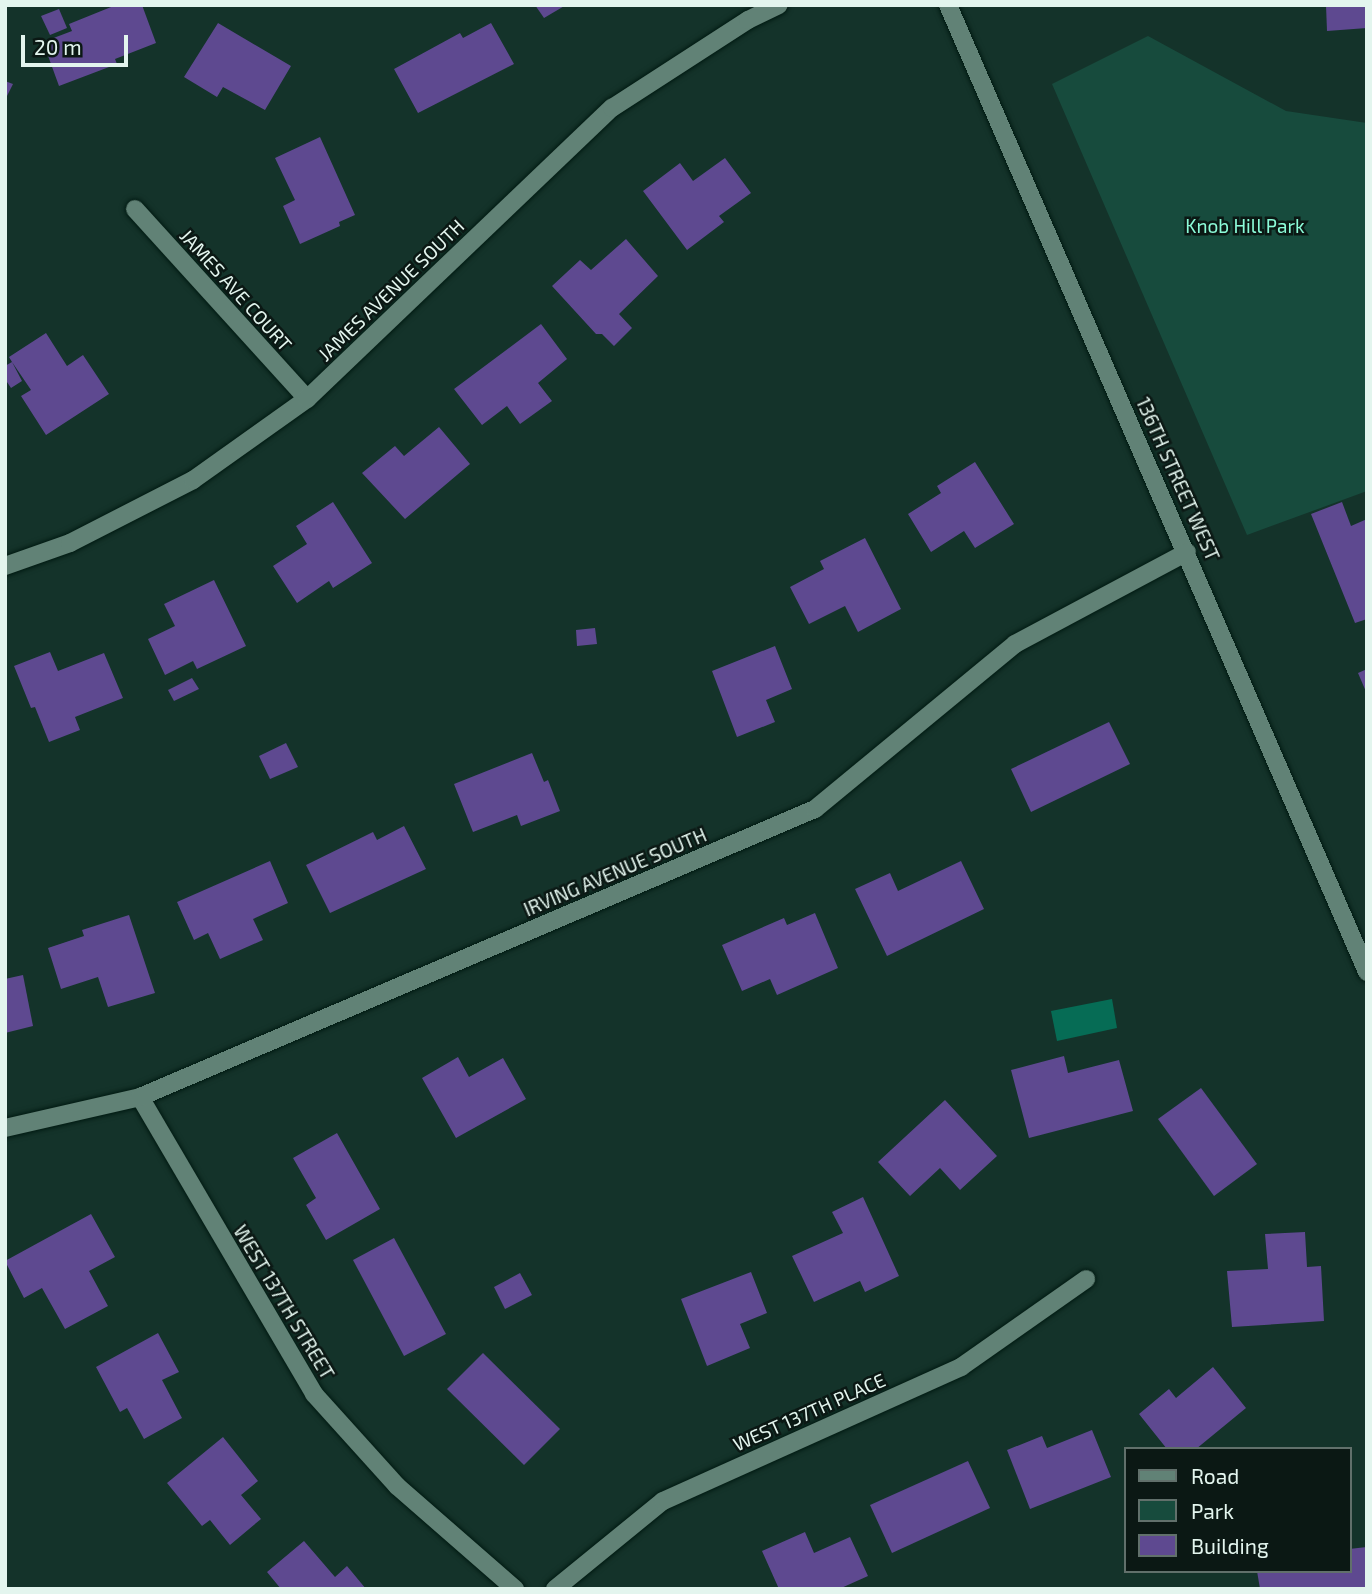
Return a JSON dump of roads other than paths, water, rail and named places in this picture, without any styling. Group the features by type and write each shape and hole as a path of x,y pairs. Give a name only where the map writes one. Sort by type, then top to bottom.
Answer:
{"street":[{"name":"JAMES AVENUE SOUTH","path":"5,566 70,543 193,480 307,399 612,108 748,20 779,5"},
{"name":"136TH STREET WEST","path":"948,5 1367,972"},
{"name":"JAMES AVE COURT","path":"135,209 307,399"},
{"name":"IRVING AVENUE SOUTH","path":"5,1128 140,1097 815,809 1015,644 1187,552"},
{"name":"WEST 137TH STREET","path":"140,1097 314,1394 397,1486 515,1589"},
{"name":"WEST 137TH PLACE","path":"555,1589 663,1501 961,1367 1086,1279"}],"park label":[{"name":"Knob Hill Park","path":"1245,226"}]}
